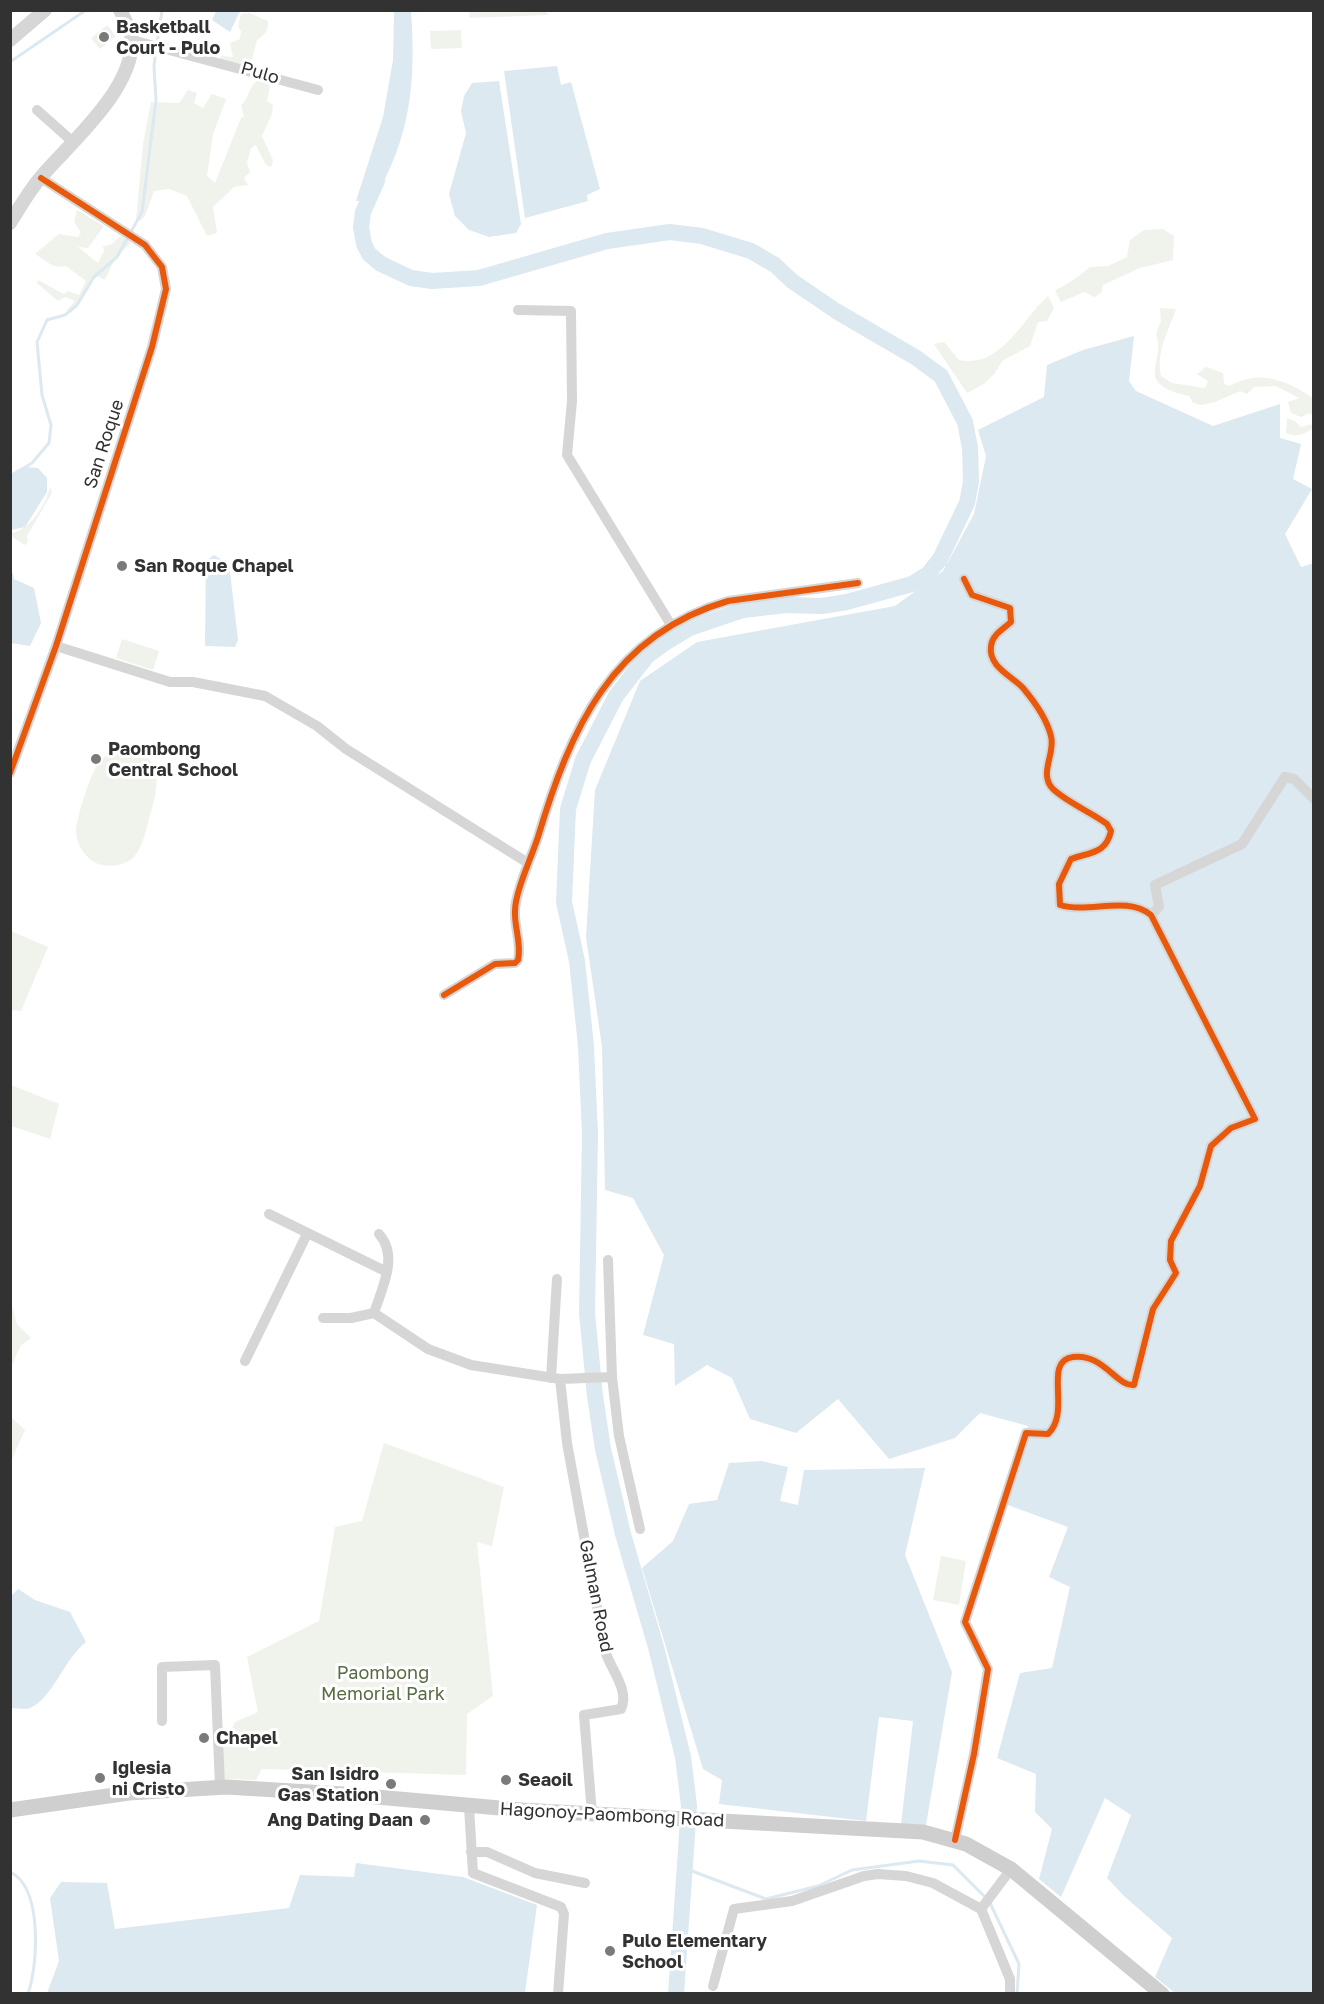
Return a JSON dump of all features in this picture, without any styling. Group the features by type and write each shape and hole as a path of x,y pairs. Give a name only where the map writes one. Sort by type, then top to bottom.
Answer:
{"main road":[{"name":"Hagonoy-Paombong Road","path":"10,1810 129,1793 220,1787 343,1794 469,1807 910,1831 955,1840 1011,1869 1162,1994"}],"street":[{"path":"10,40 45,10"},
{"path":"10,223 40,178 102,110 125,70 132,40 120,10"},
{"name":"Pulo","path":"132,40 318,90"},
{"path":"37,110 73,142"},
{"name":"San Roque","path":"10,773 56,646 152,347 166,289 162,267 145,245 40,178"},
{"path":"518,310 571,311 572,401 567,455 671,625"},
{"path":"955,1840 974,1754 988,1669 965,1622 1026,1433 1048,1434 1053,1429 1060,1411 1058,1371 1061,1362 1072,1357 1092,1359 1103,1363 1124,1383 1134,1385 1153,1309 1176,1273 1170,1260 1171,1241 1200,1186 1211,1146 1231,1128 1255,1119 1151,915 1134,905 1075,909 1060,905 1059,884 1071,859 1100,851 1106,846 1111,831 1107,824 1052,788 1046,776 1052,738 1046,724 1025,690 1000,669 993,659 990,647 994,637 1011,622 1010,608 972,595 964,579"},
{"path":"444,995 495,964 515,963 518,960 514,910 549,795 586,712 624,665 671,625 728,601 858,583"},
{"path":"56,646 170,682 193,682 265,696 317,726 346,749 528,863"},
{"path":"1151,915 1159,902 1155,885 1242,844 1285,777 1294,779 1314,799"},
{"path":"268,1214 387,1272"},
{"path":"245,1361 307,1234"},
{"path":"374,1313 387,1272 388,1244 379,1234"},
{"path":"608,1260 607,1377 640,1529"},
{"path":"556,1379 557,1279"},
{"path":"322,1318 351,1318 374,1313 428,1349 471,1365 556,1379 607,1377"},
{"name":"Galman Road","path":"556,1379 605,1651 620,1683 623,1703 621,1709 584,1715 592,1814"},
{"path":"162,1721 162,1667 215,1665 220,1787"},
{"path":"469,1807 473,1873 478,1877 561,1908 564,1914 558,1994"},
{"path":"471,1852 487,1852 535,1873 585,1883"},
{"path":"986,1901 1011,1869"},
{"path":"712,1986 734,1909 792,1901 878,1874 906,1876 986,1901"},
{"path":"986,1901 1010,1979 1010,1994"}],"green space":[{"path":"470,10 546,11 548,15 469,18"},
{"path":"249,13 268,21 268,27 262,37 257,40 250,67 220,61 221,56 233,57 230,43 240,39 241,31 238,27 241,14"},
{"name":"Basketball Court - Pulo","path":"107,25 116,36 100,49 91,38"},
{"path":"461,30 462,48 431,49 430,31"},
{"path":"257,81 265,81 270,86 267,101 273,105 272,114 262,136 273,160 271,167 266,165 256,145 251,148 247,163 250,172 244,178 248,185 234,187 213,207 217,233 207,236 187,196 169,189 154,191 145,216 140,221 136,220 143,144 151,102 179,103 188,90 197,93 194,103 203,108 212,94 226,99 213,134 207,176 215,183 241,118 244,117 241,105"},
{"path":"77,210 104,226 88,248 78,247 98,263 104,251 103,246 110,245 121,236 131,243 116,257 105,280 97,276 93,280 71,313 67,310 75,301 65,297 58,301 37,283 38,280 64,294 68,291 79,295 86,281 66,266 53,265 35,254 59,234 78,237 81,232 74,222"},
{"path":"1163,229 1174,236 1173,260 1140,268 1103,285 1102,292 1095,297 1084,292 1061,302 1055,290 1074,280 1090,267 1108,266 1127,257 1130,240 1144,230"},
{"path":"1048,296 1054,308 1047,321 1038,322 1030,346 1002,361 995,373 984,384 967,393 934,344 944,342 959,360 974,361 987,357 1010,340"},
{"path":"1160,308 1176,309 1161,350 1161,376 1172,383 1205,388 1208,381 1197,374 1206,367 1223,373 1224,384 1229,386 1252,378 1272,379 1293,386 1313,398 1313,417 1310,413 1301,417 1291,413 1288,402 1299,398 1276,386 1254,387 1247,394 1240,391 1215,402 1201,405 1193,403 1189,396 1171,391 1161,385 1156,378 1155,371 1158,354 1156,334 1161,321"},
{"path":"1287,418 1295,421 1301,427 1313,424 1313,428 1300,435 1286,433"},
{"path":"50,486 52,493 27,536 28,541 25,545 11,536 11,533 25,527 36,516 45,501"},
{"path":"122,639 159,651 153,670 116,658"},
{"path":"121,750 137,752 147,757 156,775 156,787 144,836 137,853 126,862 105,865 96,863 84,853 77,839 76,829 85,793 97,765 106,756"},
{"path":"11,931 48,947 21,1011 11,1010"},
{"path":"11,1085 59,1104 50,1139 11,1126"},
{"path":"11,1302 17,1324 31,1338 21,1345 11,1367"},
{"path":"11,1417 25,1430 10,1461"},
{"name":"Paombong Memorial Park","path":"384,1443 504,1487 492,1546 477,1542 493,1696 467,1714 466,1775 262,1769 256,1780 223,1779 223,1749 235,1722 258,1712 247,1657 319,1621 335,1527 362,1521"},
{"path":"941,1556 966,1561 959,1605 933,1600"}],"shaded area":[{"path":"216,11 240,11 230,32 212,20"},
{"path":"394,11 411,11 413,62 408,109 396,154 373,201 356,201 383,117 393,60"},
{"path":"557,66 561,85 571,82 600,189 587,195 588,201 525,218 504,71"},
{"path":"499,81 521,224 516,233 489,237 469,230 455,216 449,194 466,133 461,111 464,96 472,83"},
{"path":"1134,336 1129,381 1136,391 1213,426 1280,404 1280,438 1301,444 1293,479 1312,489 1285,534 1301,567 1314,563 1313,1993 1175,1993 1155,1977 1172,1938 1107,1878 1131,1815 1105,1798 1061,1897 1039,1879 1052,1829 1035,1812 1036,1774 997,1758 1020,1673 1052,1668 1070,1587 1049,1577 1068,1527 1005,1504 1028,1426 980,1413 955,1438 889,1459 838,1399 796,1433 750,1419 732,1378 707,1365 675,1386 674,1344 643,1335 664,1255 633,1198 605,1190 602,1047 586,937 595,790 640,681 697,642 895,606 943,571 974,514 986,456 978,430 1044,397 1047,365 1083,350"},
{"path":"26,467 38,468 47,478 47,492 25,527 12,530 11,474"},
{"path":"214,555 229,564 238,640 235,647 205,646 206,561"},
{"path":"10,563 14,579 34,588 41,623 30,646 11,643"},
{"path":"761,1461 788,1467 780,1501 798,1505 804,1470 925,1468 905,1555 952,1672 926,1825 901,1824 913,1721 879,1717 866,1821 719,1804 722,1780 703,1769 642,1568 673,1541 689,1504 717,1500 729,1463"},
{"path":"18,1589 35,1600 70,1612 86,1642 71,1658 45,1696 38,1703 26,1709 11,1708 11,1596"},
{"path":"356,1863 463,1877 537,1905 525,1993 47,1993 59,1961 50,1898 61,1882 107,1883 115,1929 289,1908 300,1875 354,1877"}],"waterway":[{"path":"10,62 86,10"},
{"path":"157,43 162,10"},
{"path":"10,476 32,463 49,443 51,425 42,395 37,342 47,320 65,315 77,305 94,277 117,257 142,212 156,100 154,66 156,49"},
{"path":"377,181 363,212 361,227 364,244 369,254 381,264 411,278 432,281 479,278 607,241 670,232 702,236 751,251 775,265 792,281 836,311 915,357 941,376 965,422 970,448 971,482 967,503 940,559 928,574 912,584 847,602 822,606 786,605 743,610 690,628 665,643 647,656 616,696 583,760 568,809 564,902 577,961 586,1046 590,1134 587,1313 595,1396 603,1449 623,1534 656,1647 683,1757 689,1806 676,1994"},
{"path":"940,559 947,566"},
{"path":"684,1868 766,1899 818,1886 852,1870 919,1861 953,1865 986,1898"},
{"path":"10,1872 21,1880 33,1910 34,1965 28,1994"},
{"path":"990,1903 1019,1964 1017,1994"}],"cycle path":[{"path":"10,773 56,646 152,347 166,289 162,267 145,245 41,178"},
{"path":"955,1840 974,1754 988,1669 965,1622 1026,1433 1048,1434 1055,1425 1058,1413 1059,1368 1064,1361 1073,1357 1093,1360 1122,1381 1134,1385 1153,1309 1176,1273 1170,1260 1171,1241 1200,1186 1211,1146 1231,1128 1255,1119 1151,915 1130,906 1083,908 1060,905 1059,884 1071,859 1101,848 1109,839 1111,831 1107,824 1066,799 1049,783 1047,770 1052,743 1046,724 1027,693 997,665 991,653 993,639 1011,622 1010,608 972,595 964,579"},
{"path":"444,995 495,964 515,963 518,960 516,903 551,798 581,724 601,692 625,662 653,637 688,617 728,601 858,583"}],"place":[{"name":"Basketball Court - Pulo","path":"104,37"},
{"name":"San Roque Chapel","path":"122,566"},
{"name":"Paombong Central School","path":"96,759"},
{"name":"Chapel","path":"204,1738"},
{"name":"Iglesia ni Cristo","path":"100,1778"},
{"name":"Seaoil","path":"506,1780"},
{"name":"San Isidro Gas Station","path":"391,1784"},
{"name":"Ang Dating Daan","path":"425,1820"},
{"name":"Pulo Elementary School","path":"610,1951"}]}
